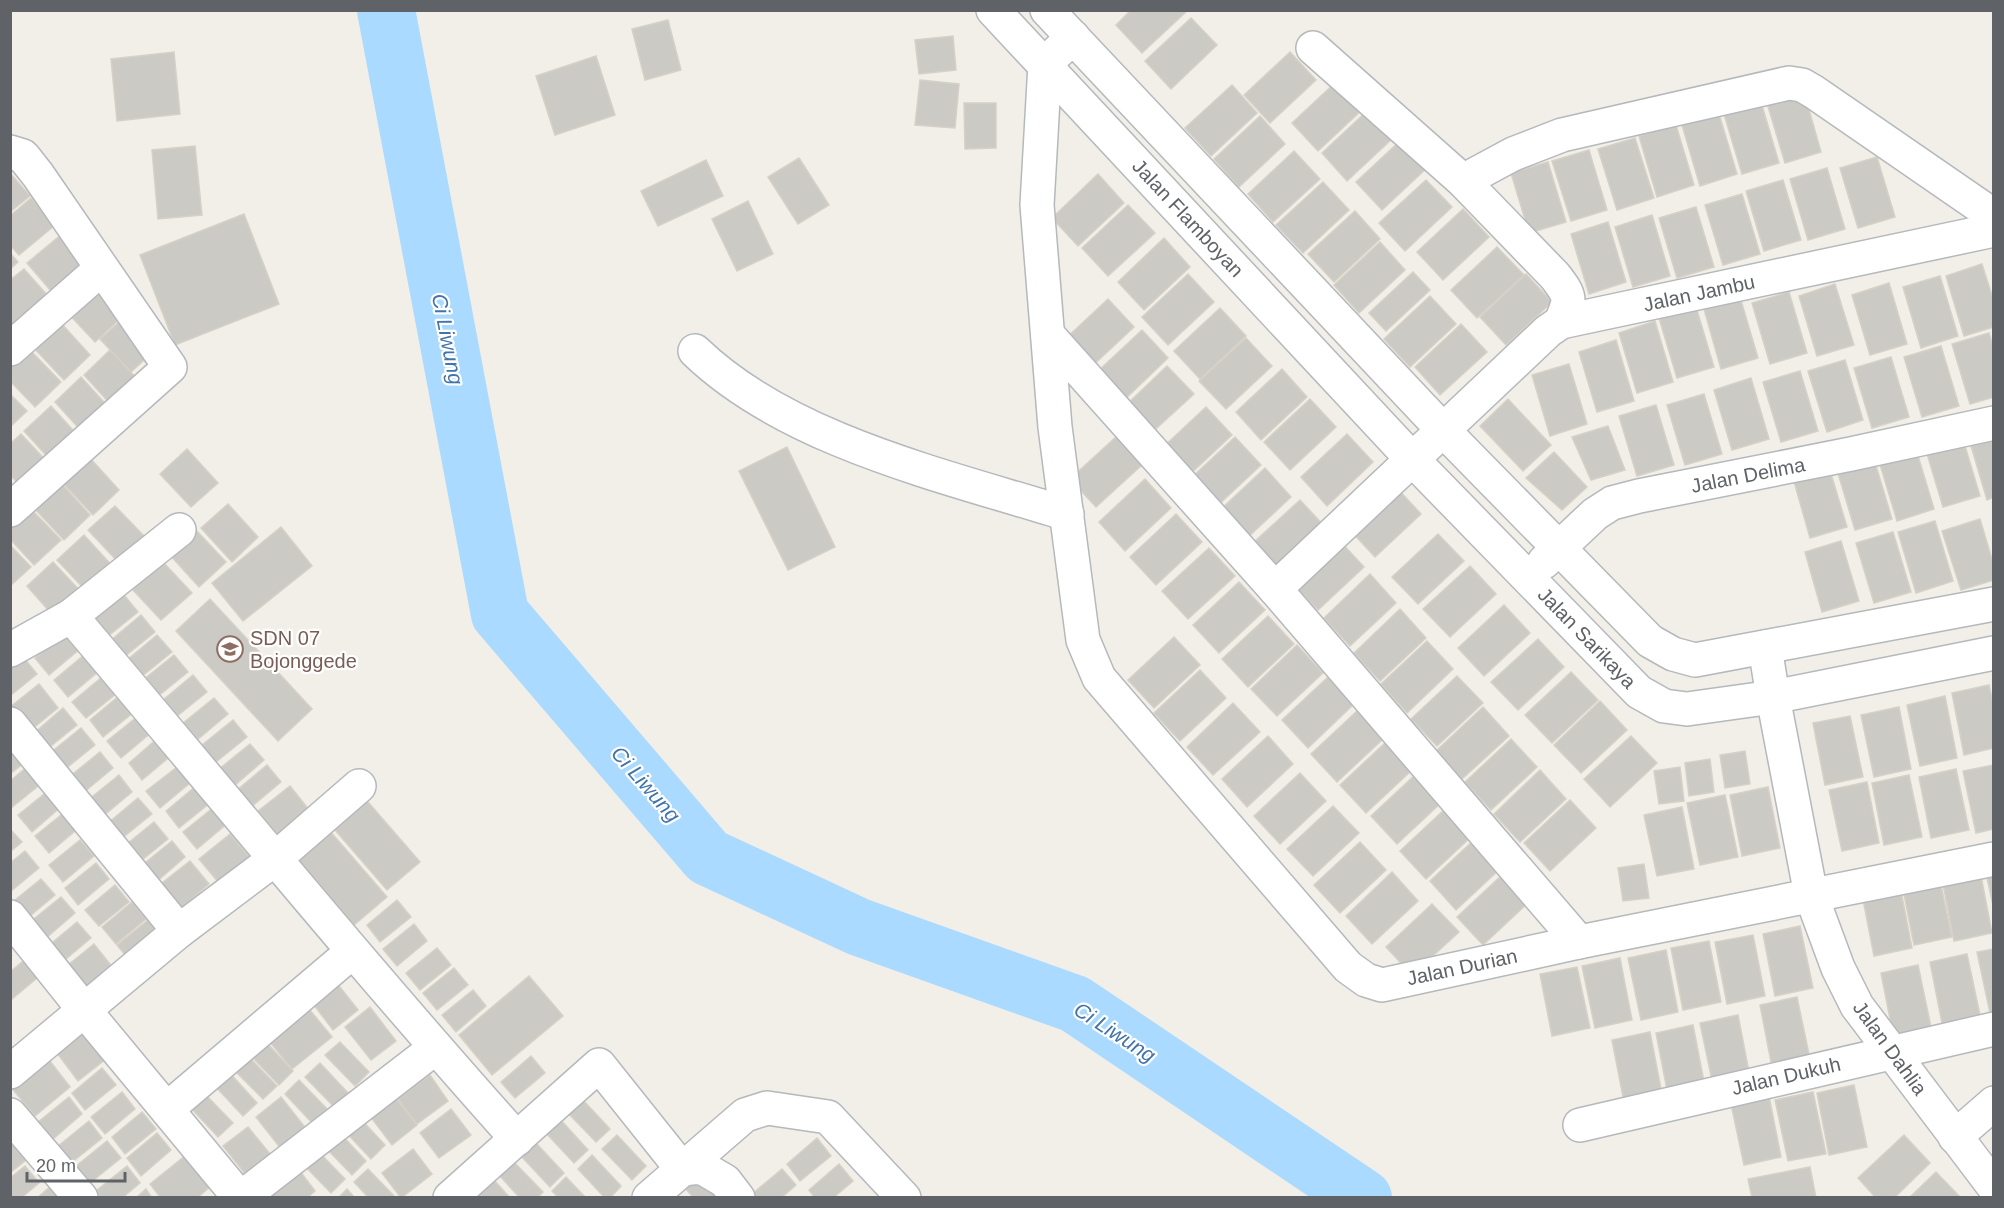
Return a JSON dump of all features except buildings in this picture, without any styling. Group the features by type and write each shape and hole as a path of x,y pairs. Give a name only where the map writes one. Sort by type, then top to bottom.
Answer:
{"street":[{"name":"Jalan Flamboyan","path":"993,10 1382,427"},
{"path":"1047,10 1443,430 1650,641 1673,654 1695,660 1994,604"},
{"path":"1045,64 1072,37"},
{"path":"1313,48 1463,181 1555,276 1568,292 1568,305 1561,322"},
{"name":"Jalan Durian","path":"1045,64 1037,205 1055,427 1083,640 1099,678 1348,967 1366,980 1382,985 1579,942 1994,859"},
{"path":"1463,181 1513,154 1562,135 1789,83 1802,85 1814,92 1994,216"},
{"path":"10,152 23,156 38,175 170,367 10,510"},
{"name":"Jalan Jambu","path":"1275,589 1548,331 1561,322 1994,230"},
{"path":"10,349 101,269"},
{"path":"1048,335 1275,589 1579,942"},
{"path":"695,351 743,389 785,414 830,436 922,469 1067,514"},
{"name":"Jalan Delima","path":"1527,577 1595,514 1612,503 1994,423"},
{"name":"Jalan Sarikaya","path":"1382,427 1639,692 1664,706 1687,709 1773,697 1994,653"},
{"path":"10,650 71,616 179,530"},
{"path":"71,616 276,858 352,952 517,1139"},
{"name":"Jalan Dahlia","path":"1765,647 1811,895 1838,968 1852,996 1890,1052 1994,1187"},
{"path":"10,724 179,931"},
{"path":"10,1072 179,931 276,858 359,786"},
{"path":"10,917 240,1197 435,1048"},
{"path":"167,1109 352,952"},
{"name":"Jalan Dukuh","path":"1580,1125 1994,1029"},
{"path":"450,1197 599,1065 682,1169"},
{"path":"1955,1137 1994,1103"},
{"path":"649,1197 745,1115 767,1108 828,1117 904,1197"},
{"path":"10,1115 81,1197"},
{"path":"682,1169 701,1167 724,1181 738,1197"}],"waterway":[{"name":"Ci Liwung","path":"386,10 500,614 708,857 859,927 1075,1004 1363,1198"}],"place":[{"name":"SDN 07 Bojonggede","path":"230,649"}]}
